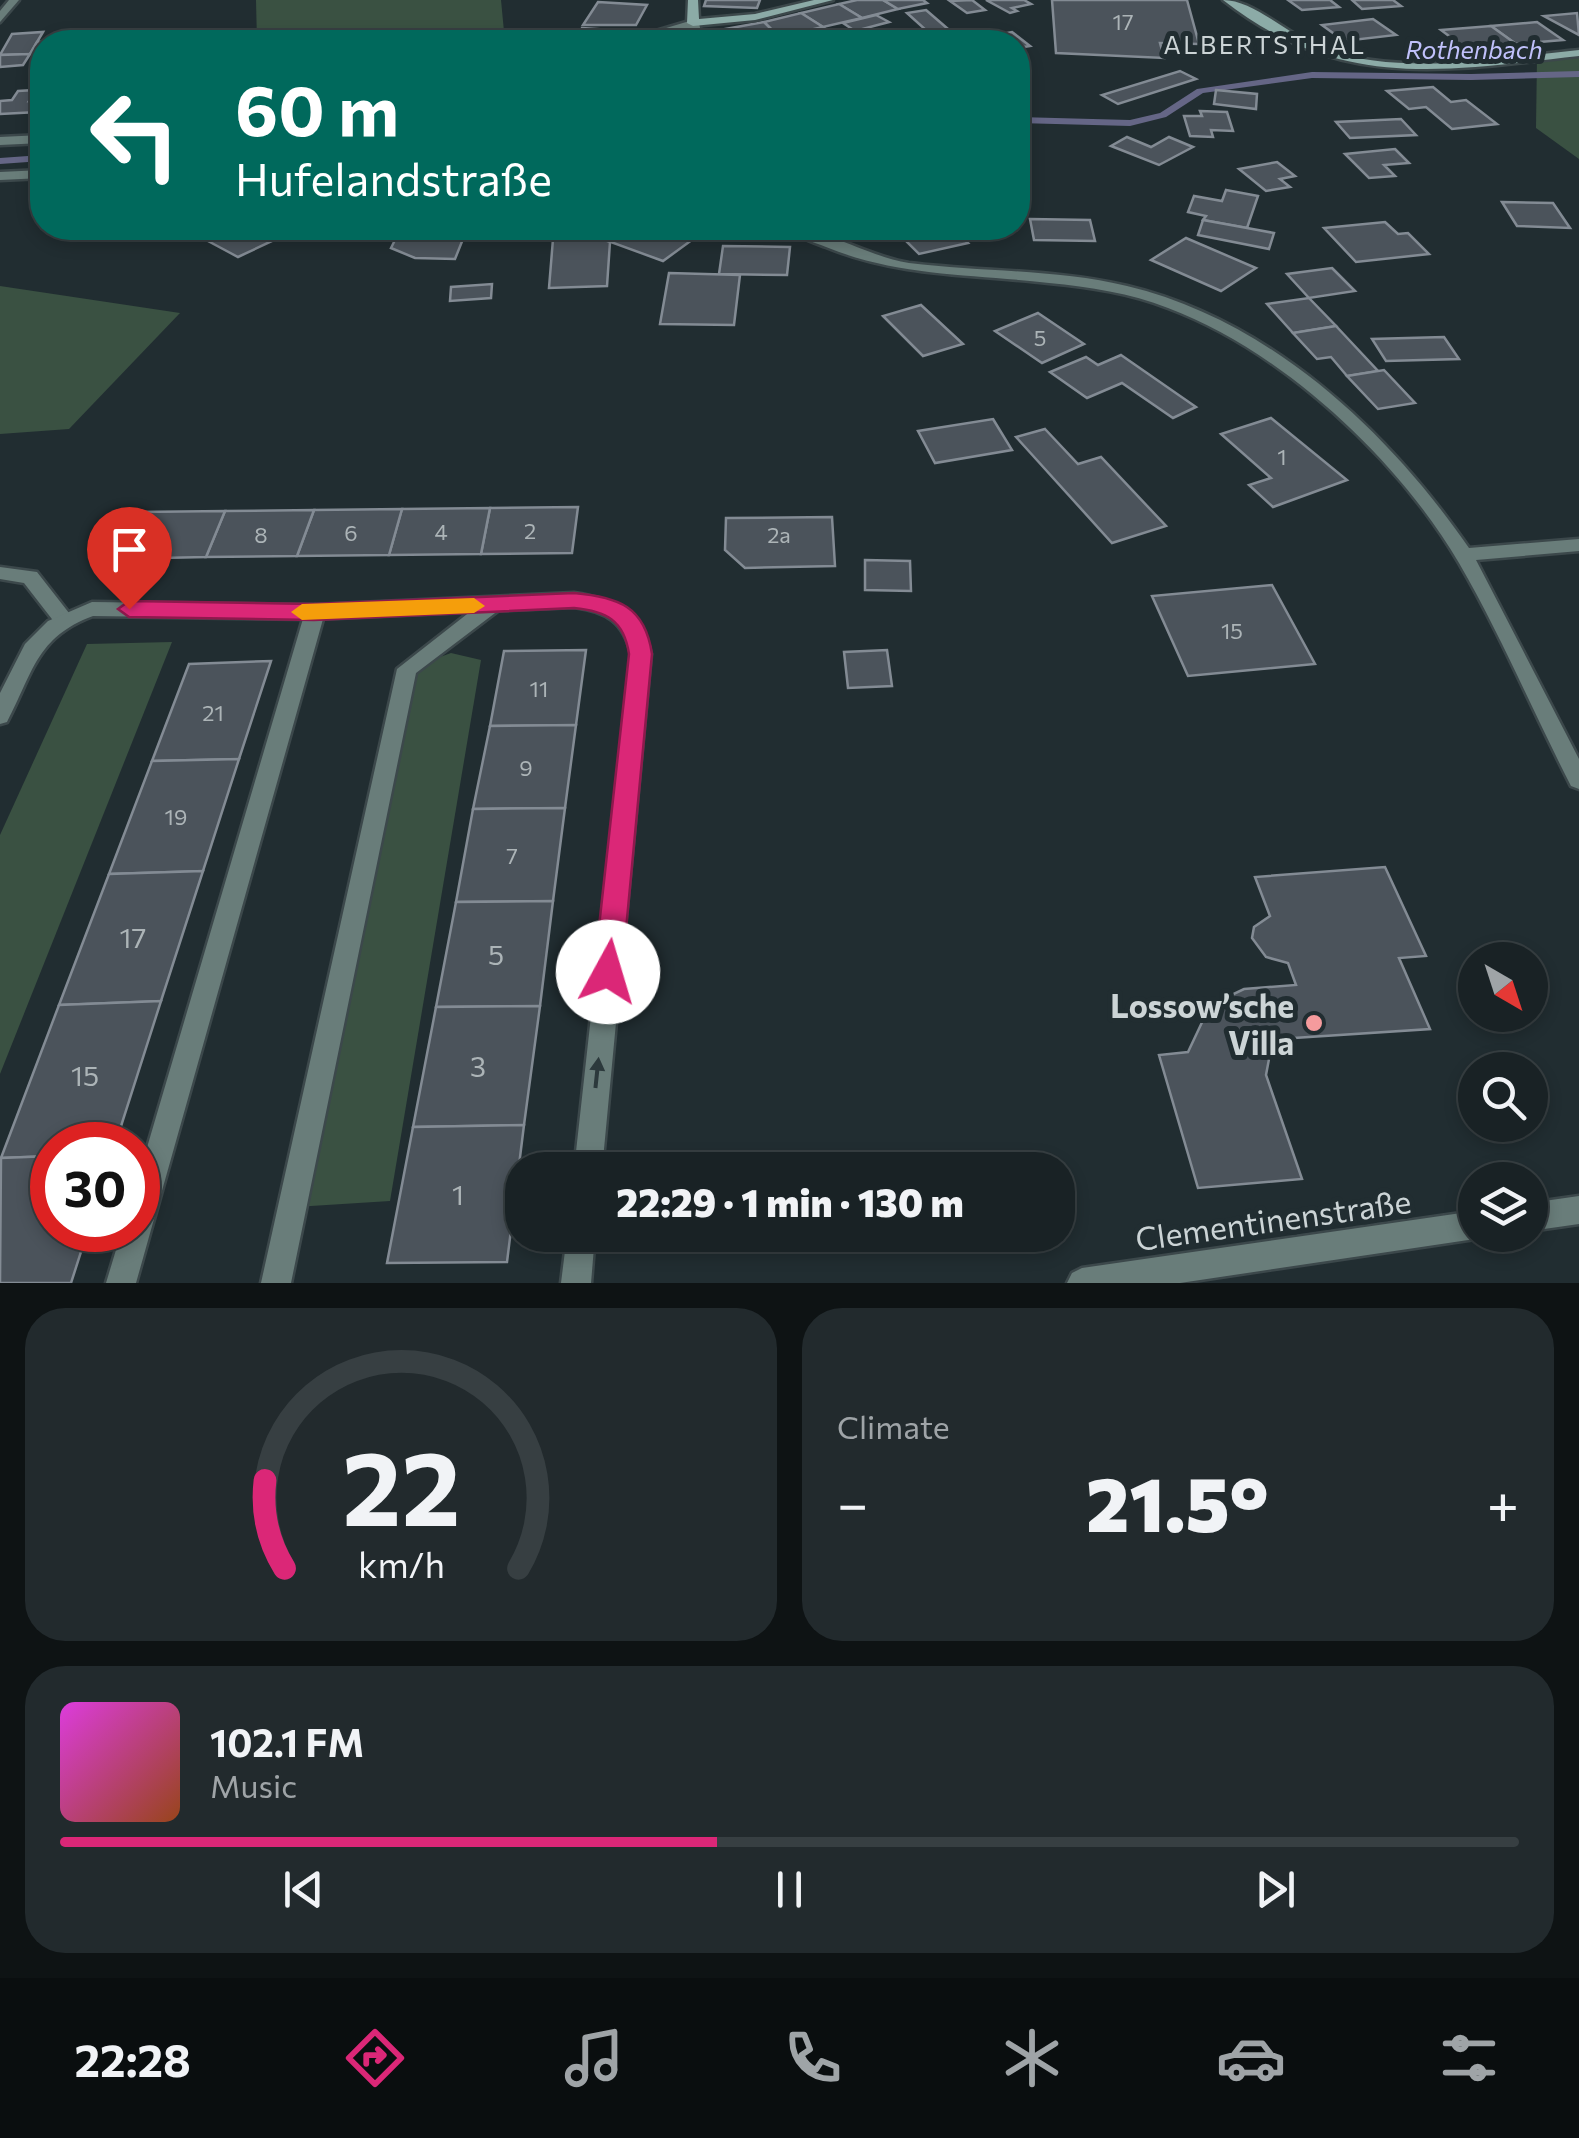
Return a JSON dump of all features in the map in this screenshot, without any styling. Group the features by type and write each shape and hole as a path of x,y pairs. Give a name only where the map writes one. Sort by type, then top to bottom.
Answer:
{"street":[{"path":"0,19 14,0"},
{"path":"693,0 695,30"},
{"path":"668,30 693,23 755,17 828,0"},
{"path":"1228,0 1323,52 1377,63 1420,67 1579,54"},
{"path":"0,141 30,140"},
{"path":"0,176 30,175"},
{"path":"819,240 896,265 1130,290 1202,317 1277,362 1345,414 1398,468 1464,556 1579,780"},
{"path":"1464,556 1579,545"},
{"path":"0,573 30,577 62,618"},
{"path":"0,716 38,636 62,618 92,608 314,612 574,600 601,603 621,612 637,632 640,654 590,1152"},
{"path":"276,1283 408,669 492,605"},
{"path":"121,1283 314,612"},
{"path":"1548,1214 1579,1210"},
{"name":"Clementinenstraße","path":"1082,1283 1458,1228"},
{"path":"576,1283 579,1252"}],"green space":[{"path":"256,0 501,0 504,30 257,30"},
{"path":"1579,53 1579,159 1536,128 1537,57"},
{"path":"0,286 180,313 69,429 0,434"},
{"path":"172,642 0,1074 0,835 87,644"},
{"path":"451,653 481,660 390,1201 295,1207 407,669"}],"building":[{"path":"706,0 760,0 757,8 704,6"},
{"path":"883,0 898,9 862,18 839,4"},
{"path":"883,0 923,0 927,3 898,9"},
{"path":"972,0 985,10 967,13 950,1"},
{"path":"986,0 1024,0 1031,4 1012,8 1017,11 1010,13"},
{"path":"1052,0 1187,0 1199,44 1160,43 1164,58 1056,53"},
{"path":"1288,0 1330,0 1339,7 1302,10"},
{"path":"1352,0 1393,0 1401,6 1362,9"},
{"path":"598,2 647,5 636,25 583,25"},
{"path":"839,4 862,18 823,27 801,13"},
{"path":"926,10 948,29 926,30 907,13"},
{"path":"801,13 823,27 772,30 764,22"},
{"path":"1577,13 1579,35 1544,16"},
{"path":"876,15 889,22 859,30 843,23"},
{"path":"1373,19 1396,35 1344,41 1322,25"},
{"path":"764,22 772,30 720,30"},
{"path":"1537,22 1563,40 1516,44 1491,26"},
{"path":"1491,26 1516,44 1465,48 1441,30"},
{"path":"30,33 30,54 0,55 12,34"},
{"path":"30,54 23,65 0,67 0,55"},
{"path":"1180,71 1196,79 1118,104 1102,95"},
{"path":"1433,87 1451,102 1466,100 1497,124 1452,129 1426,107 1409,109 1387,91"},
{"path":"30,90 30,112 0,114 0,101 12,100 18,91"},
{"path":"1216,90 1257,94 1256,109 1214,104"},
{"path":"1200,111 1227,112 1233,131 1211,130 1213,137 1190,136 1184,116 1202,116"},
{"path":"1401,119 1416,135 1350,138 1336,122"},
{"path":"1127,137 1151,147 1169,137 1193,147 1159,165 1111,146"},
{"path":"1395,149 1409,163 1384,165 1395,176 1369,178 1345,154"},
{"path":"1277,162 1295,176 1280,179 1290,187 1266,191 1239,169"},
{"path":"1226,190 1258,196 1247,228 1203,220 1206,216 1188,212 1194,196 1222,201"},
{"path":"1502,202 1553,203 1570,228 1517,226"},
{"path":"1030,219 1090,220 1095,241 1034,240"},
{"path":"1203,220 1274,233 1269,249 1198,235"},
{"path":"1385,222 1398,234 1408,233 1429,254 1356,262 1324,228"},
{"path":"1186,238 1256,268 1221,291 1151,260"},
{"path":"206,240 274,240 238,257"},
{"path":"395,240 463,240 455,259 415,258 391,248"},
{"path":"553,240 610,242 607,286 549,288"},
{"path":"605,240 692,240 663,261"},
{"path":"905,240 968,243 919,254"},
{"path":"723,246 790,247 787,275 719,274"},
{"path":"1332,268 1355,291 1309,298 1287,274"},
{"path":"669,273 740,275 734,325 660,324"},
{"path":"492,284 491,298 450,301 451,287"},
{"path":"1309,298 1336,326 1293,333 1267,304"},
{"path":"921,305 963,344 923,356 883,316"},
{"path":"1038,313 1084,344 1042,363 995,331"},
{"path":"1336,326 1378,371 1347,376 1331,357 1317,359 1293,333"},
{"path":"1444,337 1459,359 1386,361 1372,339"},
{"path":"1121,355 1196,407 1173,418 1122,383 1087,398 1050,372 1086,357 1098,365"},
{"path":"1384,370 1415,403 1378,409 1347,376"},
{"path":"1271,418 1347,480 1273,507 1249,485 1271,478 1221,434"},
{"path":"993,419 1012,450 935,463 918,431"},
{"path":"1045,429 1078,464 1101,457 1166,526 1112,543 1016,437"},
{"path":"578,507 572,553 481,554 490,508"},
{"path":"490,508 481,554 389,555 402,509"},
{"path":"402,509 389,555 297,556 314,510"},
{"path":"314,510 297,556 206,557 225,511"},
{"path":"225,511 206,557 114,559 136,512"},
{"path":"832,517 835,566 745,568 725,550 726,518"},
{"path":"865,560 910,561 911,591 865,590"},
{"path":"1272,585 1315,664 1188,676 1152,596"},
{"path":"586,650 576,725 490,726 504,651"},
{"path":"887,650 892,686 848,688 844,652"},
{"path":"271,661 239,759 152,761 189,664"},
{"path":"576,725 565,808 473,809 490,726"},
{"path":"239,759 203,871 109,874 152,761"},
{"path":"565,808 553,901 456,902 473,809"},
{"name":"Lossow’sche Villa","path":"1385,867 1426,956 1399,958 1430,1029 1294,1038 1280,1047 1269,1059 1266,1075 1302,1179 1198,1188 1159,1055 1188,1052 1205,1016 1223,999 1244,989 1296,985 1288,963 1266,957 1252,938 1254,927 1270,916 1255,877"},
{"path":"203,871 161,1001 59,1005 109,874"},
{"path":"553,901 540,1006 436,1007 456,902"},
{"path":"161,1001 122,1122 30,1122 30,1157 1,1158 59,1005"},
{"path":"540,1006 524,1125 413,1127 436,1007"},
{"path":"524,1125 521,1152 505,1152 507,1262 387,1263 413,1127"},
{"path":"30,1157 30,1252 81,1252 71,1283 0,1283 1,1158"}],"waterway":[{"name":"Rothenbach","path":"1030,120 1130,123 1163,115 1200,91 1312,75 1579,74"},
{"name":"Rothenbach","path":"0,161 30,159"}],"slow traffic":[{"path":"302,612 474,606"}],"place":[{"name":"Lossow’sche Villa","path":"1314,1023"}],"district":[{"name":"ALBERTSTHAL","path":"1265,44"}],"route":[{"path":"129,609 314,612 574,600 601,603 621,612 637,632 640,654 608,972"}]}
